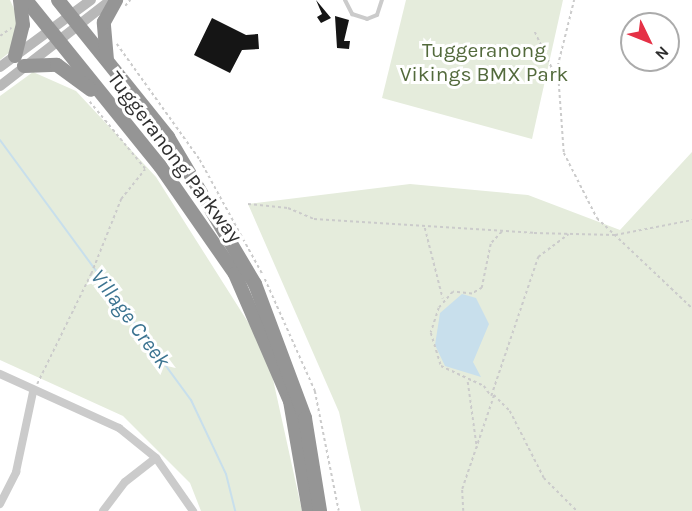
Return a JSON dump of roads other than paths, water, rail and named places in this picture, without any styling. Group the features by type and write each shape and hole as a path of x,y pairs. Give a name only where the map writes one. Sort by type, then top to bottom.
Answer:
{"highway":[{"path":"20,0 22,25 19,61 62,66 111,106"},
{"name":"Tuggeranong Parkway","path":"26,0 203,224 253,306 290,401 309,511"},
{"name":"Tuggeranong Parkway","path":"58,0 188,166 255,284 305,418 320,511"},
{"path":"108,63 104,22 116,0"}],"main road":[{"path":"74,20 91,0"},
{"path":"0,86 19,61 74,20 111,0"},
{"path":"0,67 19,61"}],"street":[{"path":"0,374 33,392 108,422 156,459 193,511"},
{"path":"0,504 16,472 33,392"},
{"path":"103,511 125,482 156,459"}],"lane":[{"path":"345,0 352,14 367,19 377,15 382,0"}],"water":[{"path":"462,294 476,298 489,324 473,362 481,377 445,366 435,345 440,313"}],"waterway":[{"name":"Village Creek","path":"0,140 191,400 226,474 235,511"}],"park label":[{"name":"Tuggeranong Vikings BMX Park","path":"484,62"}]}
